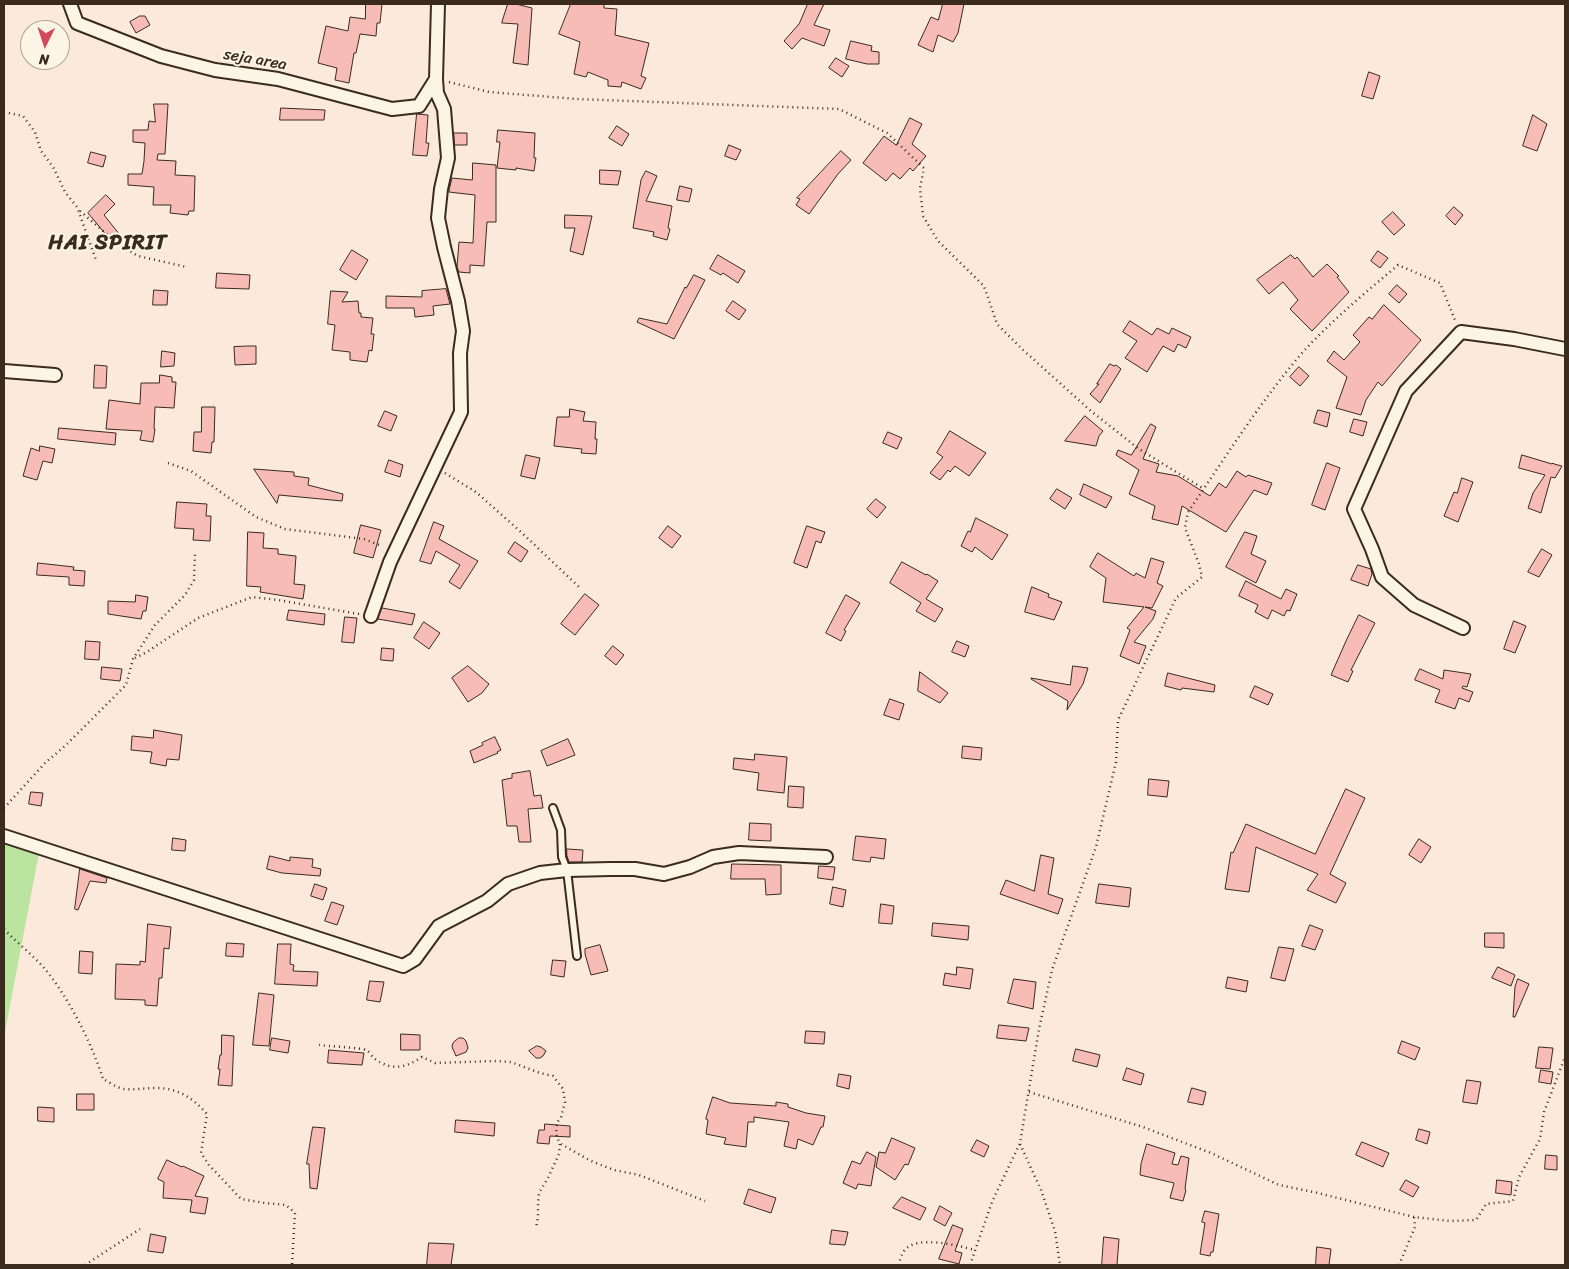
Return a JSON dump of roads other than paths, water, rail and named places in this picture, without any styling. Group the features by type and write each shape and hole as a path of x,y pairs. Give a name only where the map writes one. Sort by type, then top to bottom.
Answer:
{"street":[{"name":"seja area","path":"70,4 77,22 161,56 215,70 278,79 392,109 419,106 436,79"},
{"path":"371,616 395,551 461,412 460,353 463,330 438,218 441,189 448,158 444,108 437,94 436,79 438,4"},
{"path":"1463,628 1414,605 1382,577 1354,509 1406,391 1461,332 1565,349"},
{"path":"4,371 55,375"},
{"path":"4,836 403,966 415,959 439,926 487,901 508,884 540,873 567,870 635,869 664,874 690,867 714,857 738,853 826,857"}],"lane":[{"path":"553,808 561,830 562,857 567,870 577,956"}],"district":[{"name":"HAI SPIRIT","path":"108,244"}]}
